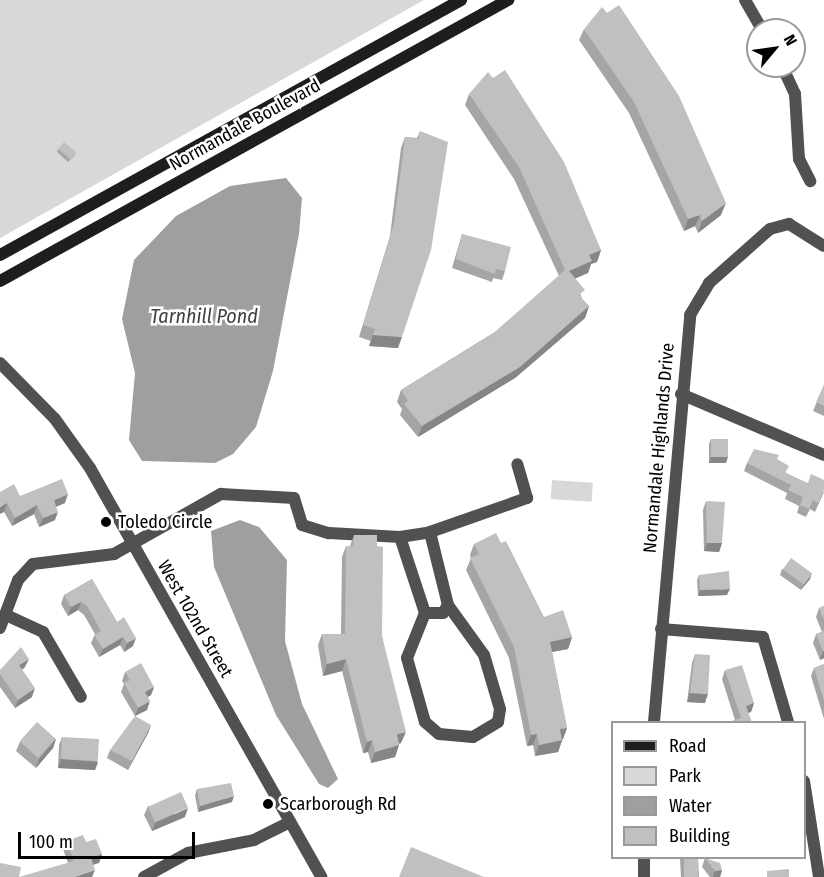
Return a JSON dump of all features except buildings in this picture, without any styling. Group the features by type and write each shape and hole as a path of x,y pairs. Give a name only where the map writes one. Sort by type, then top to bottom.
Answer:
{"main road":[{"name":"Normandale Boulevard","path":"0,255 461,0"},
{"name":"Normandale Boulevard","path":"0,281 508,0"}],"street":[{"path":"745,0 755,18"},
{"path":"788,78 795,94 799,159 810,181"},
{"name":"Normandale Highlands Drive","path":"654,721 688,324 698,297 770,229 789,224 824,246"},
{"name":"West 102nd Street","path":"0,363 73,441 321,877"},
{"path":"681,394 824,455"},
{"path":"0,628 18,580 33,564 95,561 132,544 221,494 294,498 302,525 329,533 400,537 430,532 527,498 517,464"},
{"path":"400,537 425,613 407,658 422,714 439,734 473,738 498,722 500,709 484,655 448,605 430,532"},
{"path":"425,613 443,613 448,605"},
{"path":"6,615 43,632 81,697"},
{"path":"661,629 764,637 787,721"},
{"path":"806,794 819,877"},
{"path":"144,877 159,873 188,853 254,840 290,822"},
{"path":"644,859 644,877"}],"green space":[{"path":"0,0 424,0 0,238"},
{"path":"552,480 593,483 592,502 551,499"}],"water":[{"name":"Tarnhill Pond","path":"286,178 302,198 299,234 273,371 256,427 233,454 215,463 142,461 129,440 135,373 122,319 134,260 176,216 230,186"},
{"path":"240,520 259,527 287,560 285,641 302,704 338,779 328,788 319,784 276,715 214,567 211,531"}],"place":[{"name":"Toledo Circle","path":"106,522"},
{"name":"Scarborough Rd","path":"268,804"}]}
